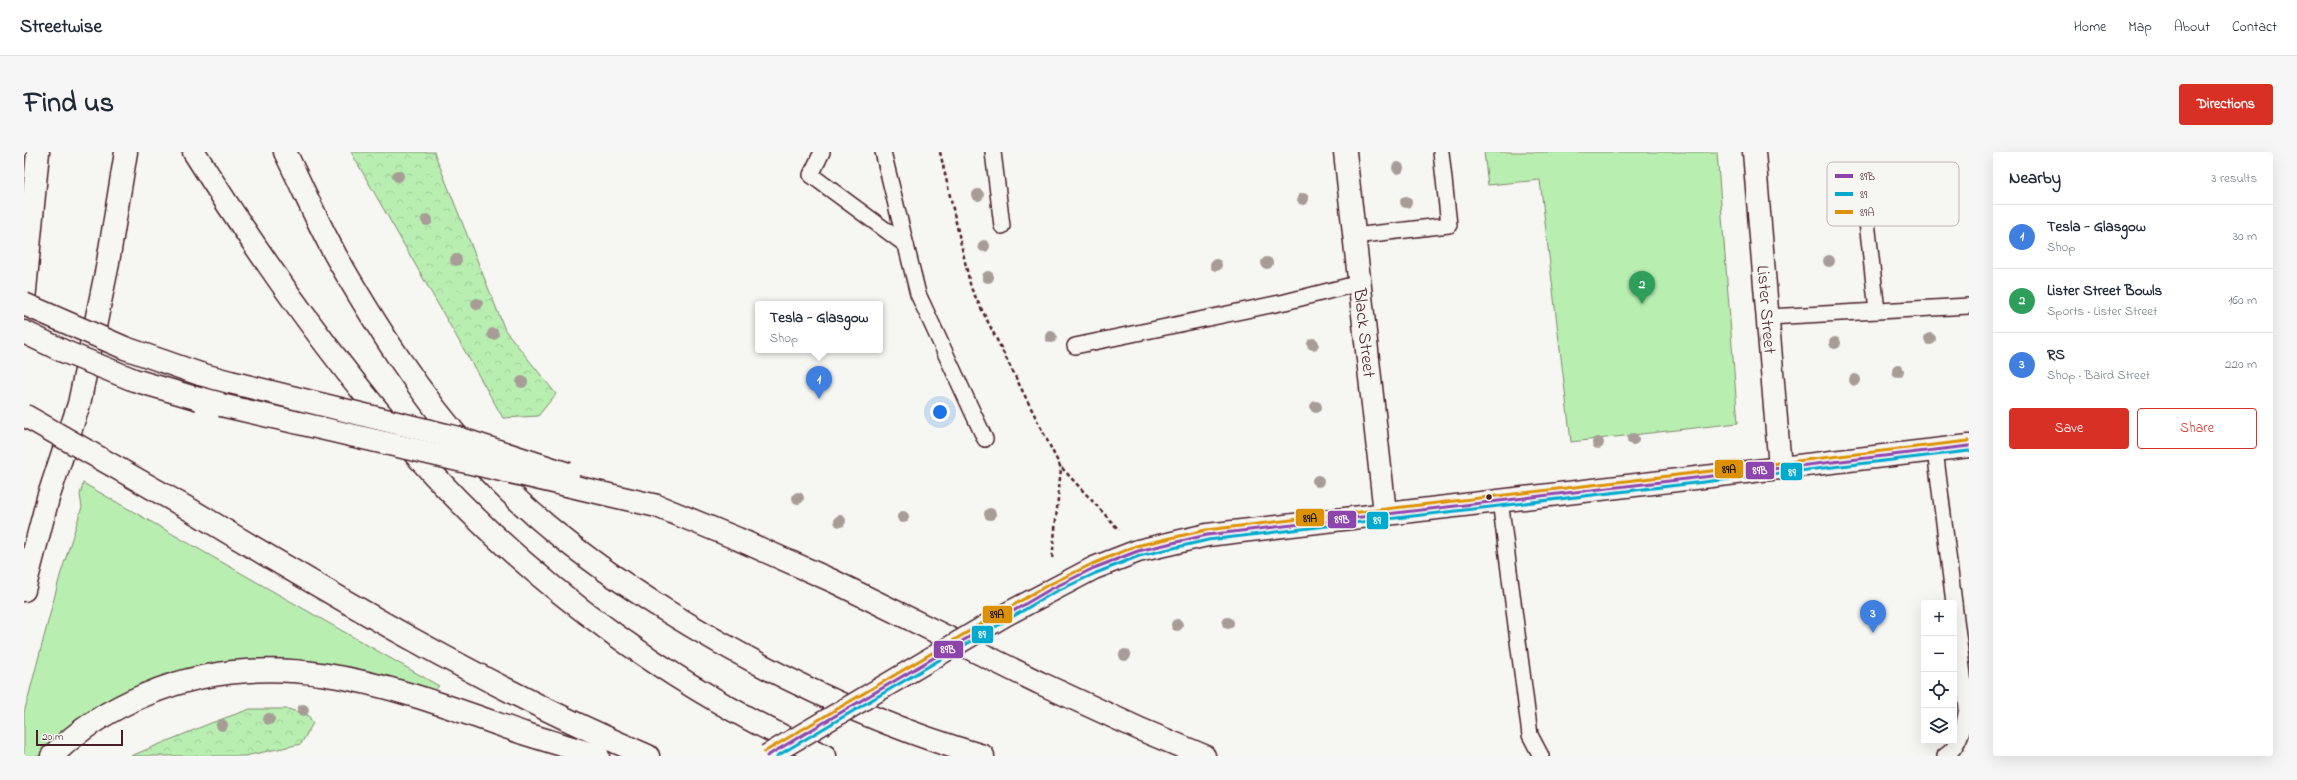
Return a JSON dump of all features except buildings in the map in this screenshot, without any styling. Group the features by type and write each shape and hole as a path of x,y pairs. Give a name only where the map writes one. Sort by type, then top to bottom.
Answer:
{"main road":[{"path":"38,152 24,302 125,348 200,374 458,438 656,506 738,538 833,581 1040,683 1142,730 1204,756"},
{"path":"24,590 48,498 79,404 107,268 126,152"},
{"path":"285,152 335,254 433,406 473,455 537,519 619,581 704,634 793,683 884,724 983,756"},
{"name":"Black Street","path":"1345,152 1386,513"},
{"name":"Lister Street","path":"1754,152 1780,468"},
{"path":"194,153 256,248 358,386 434,474 473,514 533,571 651,659 718,701 774,732 825,756"},
{"path":"24,332 63,351 134,380 221,406 656,506"},
{"path":"24,415 189,509 344,602 460,666 540,707 648,756"},
{"path":"767,756 1005,614 1094,568 1138,551 1207,535 1969,446"},
{"path":"52,756 92,723 134,700 179,682 246,671 294,670 355,680 411,694 525,734 598,756"}],"lane":[{"path":"822,152 811,176 906,245"},
{"path":"883,152 918,294 985,440"},
{"path":"993,152 1002,226"},
{"path":"1354,236 1449,225 1441,152"},
{"path":"1867,226 1877,311"},
{"path":"1075,346 1285,302 1360,283"},
{"path":"1767,317 1969,306"},
{"path":"1935,450 1954,600"},
{"path":"1500,500 1530,735 1541,756"},
{"path":"1945,756 1957,742 1965,722 1967,707 1957,628"}],"path":[{"path":"940,152 972,288 1062,468 1138,551"},
{"path":"1049,590 1062,468"}],"green space":[{"path":"351,152 434,152 505,330 556,394 538,416 503,418"},
{"path":"1484,152 1717,152 1738,423 1571,442 1540,180 1488,185"},
{"path":"83,483 439,686 434,691 380,674 337,665 290,659 263,659 198,666 171,674 116,696 41,756 24,756 24,713 60,576 82,507 80,495"},
{"path":"250,709 288,709 308,715 313,723 301,744 245,756 131,756 211,723"}],"transit line":[{"name":"89A","path":"764,752 1046,586 1092,564 1136,546 1206,530 1968,441"},
{"name":"89B","path":"767,756 1049,590 1094,568 1138,551 1207,535 1969,446"},
{"name":"89","path":"777,756 1051,594 1096,573 1139,556 1208,540 1969,451"}],"place":[{"name":"Lister Street Bowls","path":"1642,304"},
{"name":"Tesla - Glasgow","path":"819,399"},
{"name":"RS","path":"1873,633"}]}
